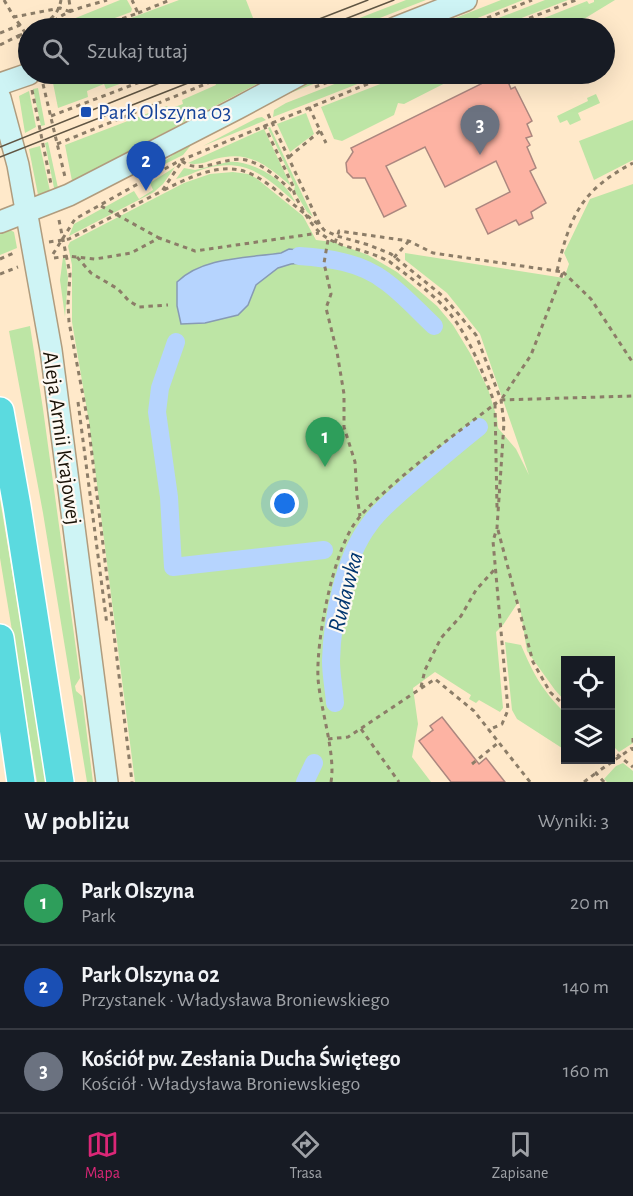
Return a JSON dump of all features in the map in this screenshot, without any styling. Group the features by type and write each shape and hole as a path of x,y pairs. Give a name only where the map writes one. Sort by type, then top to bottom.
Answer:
{"highway":[{"path":"0,411 60,782"},
{"path":"0,638 21,782"}],"main road":[{"path":"420,18 466,0"},
{"path":"0,84 18,78"},
{"path":"0,222 62,197 238,108 298,84"},
{"name":"Aleja Armii Krajowej","path":"0,98 15,151 51,350 107,782"}],"path":[{"path":"4,0 18,22"},
{"path":"53,18 60,8 61,0"},
{"path":"69,0 71,12"},
{"path":"61,18 71,12 107,0"},
{"path":"132,0 138,13"},
{"path":"124,18 170,0"},
{"path":"487,18 532,0"},
{"path":"530,18 576,0"},
{"path":"14,17 60,8 71,12"},
{"path":"0,33 18,26"},
{"path":"0,45 18,36"},
{"path":"32,84 62,197 75,219"},
{"path":"43,84 57,144 63,239 70,273 69,322 88,422 132,782"},
{"path":"51,116 135,84"},
{"path":"57,144 206,84"},
{"path":"159,238 131,254 95,259 68,256 54,258 53,254 75,219 178,161 367,84"},
{"path":"309,107 326,143"},
{"path":"266,109 324,230 369,245 395,258 444,297 476,335 501,400 504,423 497,528 493,541 508,710 502,724 488,730"},
{"path":"264,125 293,186 293,192"},
{"path":"289,157 320,131"},
{"path":"162,191 192,148"},
{"path":"182,161 192,167 231,159 246,160 262,166 293,192 319,233 335,243 376,255 390,262 434,297 456,324 473,350 495,405 497,528 533,662 550,692 561,702"},
{"path":"557,271 565,236 578,208 593,189 611,174 633,163"},
{"path":"63,239 69,239 162,191 211,170 243,170 258,176 320,225"},
{"path":"101,206 159,238 195,250 319,233"},
{"path":"335,243 339,231 409,241 433,253 563,272 591,299 633,363"},
{"path":"328,240 324,263 331,294 326,308 344,394 344,427 355,462 360,516"},
{"path":"390,262 409,241"},
{"path":"77,257 91,273 118,289 129,301 140,307 168,305"},
{"path":"331,782 328,739 322,714 318,676 322,626 329,591 346,540 360,516 370,506 436,448 501,400 531,355 563,272"},
{"path":"64,320 73,373"},
{"path":"77,394 127,782"},
{"path":"501,400 633,396"},
{"path":"420,689 425,670 441,638 461,616 476,590 495,569"},
{"path":"328,739 348,737 435,679 474,711 530,782"},
{"path":"361,729 399,782"},
{"path":"584,782 619,756 632,750 633,738"},
{"path":"472,764 498,743"},
{"path":"615,753 633,767"},
{"path":"596,773 604,782"}],"green space":[{"path":"120,0 127,0 132,9 131,12 115,18 76,18"},
{"path":"179,0 246,0 253,18 131,18"},
{"path":"406,0 426,0 380,18 360,18"},
{"path":"501,0 523,0 477,18 455,18"},
{"path":"545,0 568,0 522,18 499,18"},
{"path":"594,0 615,0 585,18 544,18 587,1 589,4"},
{"path":"53,84 104,84 87,91 88,97 58,108"},
{"path":"104,84 120,84 106,89"},
{"path":"257,84 72,181 65,145 167,106 169,109 183,104 182,100 216,85"},
{"path":"302,84 313,84 280,97 241,117 192,144 183,155 151,171 192,141"},
{"path":"334,84 357,84 273,117 274,110"},
{"path":"380,84 443,84 404,104 398,103 394,115 342,141 334,139 321,107"},
{"path":"38,88 45,125 41,126 33,89"},
{"path":"29,91 36,127 25,133 19,96"},
{"path":"596,94 600,103 578,113 581,120 570,125 567,120 560,123 557,116 588,101 587,98"},
{"path":"306,113 314,134 290,152 277,124"},
{"path":"262,117 266,120 203,146 257,118"},
{"path":"633,120 633,160 594,180 579,141"},
{"path":"270,127 313,217 307,212 294,190 295,186 268,128"},
{"path":"264,129 291,186 265,166 248,158 238,156 198,164 188,163"},
{"path":"48,142 58,188 54,188 45,143"},
{"path":"40,146 50,191 38,195 29,149"},
{"path":"228,162 247,164 267,173 284,186 295,202 265,178 245,168 221,166 207,168 176,179 184,168 195,170"},
{"path":"175,167 154,192 69,236 74,224 134,191 139,199 153,190 150,183"},
{"path":"233,172 248,174 256,178 303,216 316,240 333,242 368,255 397,272 437,306 453,325 470,353 488,389 498,428 516,449 529,475 480,334 447,293 405,260 405,253 564,278 569,264 564,253 590,199 633,184 633,743 619,752 615,748 615,656 561,656 561,697 527,651 519,601 496,632 503,708 500,712 479,700 476,703 469,699 471,695 435,672 413,688 418,724 412,757 431,782 135,782 89,422 72,322 72,265 68,246 70,242 184,183 210,174"},
{"path":"10,230 14,232 17,248 0,255 0,234"},
{"path":"63,257 68,278 65,317 60,280"},
{"path":"30,326 80,678 75,686 76,691 82,696 93,782 87,782 43,513 9,331"},
{"path":"0,499 47,782 37,782 0,558"},
{"path":"505,642 521,645 539,682 561,709 561,747 517,719 512,710"},
{"path":"623,763 633,771 633,782 607,782 604,779 616,766"}],"water":[{"path":"289,249 316,252 324,256 323,261 291,264 278,268 256,285 248,305 238,315 205,323 181,324 177,306 177,282 187,274 212,263 281,253"}],"building":[{"path":"481,84 509,84 511,89 515,87 532,121 527,124 532,136 526,138 530,145 527,147 536,168 530,171 546,203 531,212 533,218 519,225 516,220 488,234 476,209 510,192 496,161 445,187 425,147 386,166 406,206 384,217 365,178 353,178 347,172 346,163 353,152 351,148"},
{"path":"442,717 479,764 486,758 505,782 451,782 419,741 433,730 430,726"}],"waterway":[{"name":"Rudawka","path":"299,256 344,262 365,269 398,291 434,326"},
{"path":"176,342 160,388 157,412 169,497 173,567 324,550"},
{"name":"Rudawka","path":"335,703 331,672 334,627 346,571 360,539 387,504 479,427"},
{"name":"Rudawka","path":"305,782 314,763"}],"tram line":[{"path":"322,18 368,0"},
{"path":"348,18 394,0"},
{"path":"0,147 157,84"},
{"path":"0,157 186,84"}],"place":[{"name":"Park Olszyna 03","path":"86,112"},
{"name":"Kościół pw. Zesłania Ducha Świętego","path":"480,155"},
{"name":"Park Olszyna 02","path":"146,191"},
{"name":"Park Olszyna","path":"325,467"}]}
